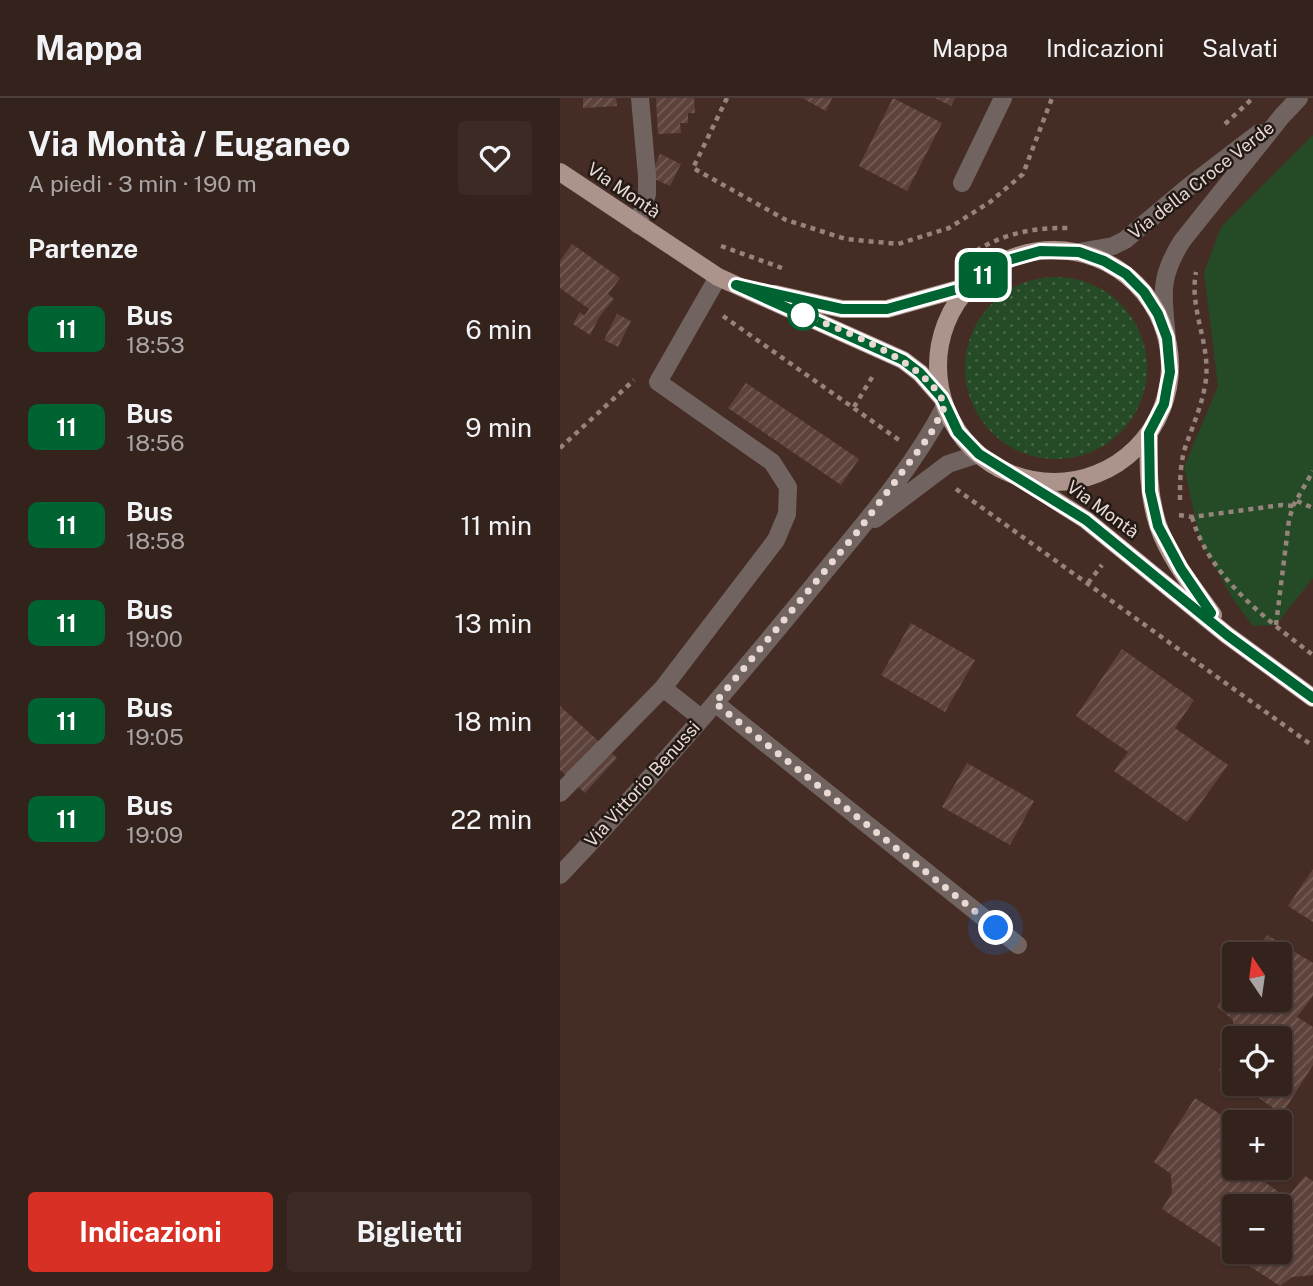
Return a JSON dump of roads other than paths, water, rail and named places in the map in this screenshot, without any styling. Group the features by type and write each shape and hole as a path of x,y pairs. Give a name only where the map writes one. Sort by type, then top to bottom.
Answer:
{"main road":[{"name":"Via Montà","path":"560,172 718,277 903,360 920,373 943,402 958,432 979,454 996,467 1016,475 1046,482 1075,480 1103,470 1129,455 1149,433 1164,404 1170,372 1167,338 1158,314 1144,292 1126,274 1104,261 1079,252 1040,251 1001,262 969,286 951,310 941,338 937,368 943,402"},
{"name":"Via Montà","path":"736,285 842,309 887,309 969,286"},
{"name":"Via Montà","path":"1149,433 1150,491 1158,526 1181,569 1227,635"},
{"name":"Via Montà","path":"1016,475 1095,527 1227,635 1313,698"}],"street":[{"path":"638,225 647,185 640,98"},
{"path":"962,183 1003,98"},
{"name":"Via della Croce Verde","path":"1167,338 1162,290 1171,260 1182,241 1299,98"},
{"name":"Via della Croce Verde","path":"1079,252 1112,246 1125,240 1186,188 1282,116"},
{"path":"560,793 663,688 776,540 787,513 788,486 772,462 658,382 718,277"},
{"name":"Via Vittorio Benussi","path":"560,875 612,821 715,703 858,531 930,435 943,402"},
{"name":"Via Vittorio Benussi","path":"858,531 948,464 979,454"},
{"path":"663,688 701,718"},
{"path":"715,703 1018,945"}]}
